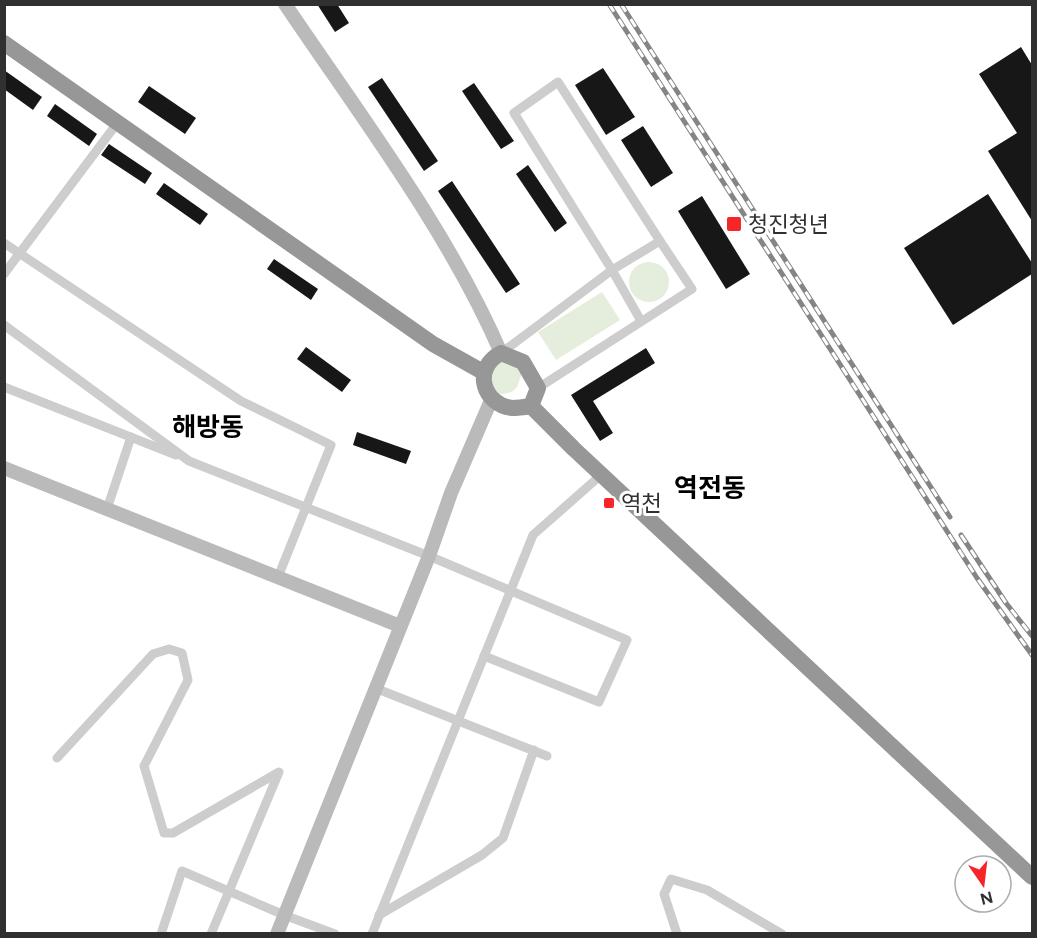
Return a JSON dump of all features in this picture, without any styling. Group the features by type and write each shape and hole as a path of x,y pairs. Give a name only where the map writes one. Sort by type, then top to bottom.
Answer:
{"highway":[{"path":"4,43 433,344 483,372"},
{"path":"501,353 523,362 538,388 531,406 510,408 492,398 485,386 483,372 489,360 501,353"},
{"path":"531,406 601,475 1032,877"}],"street":[{"path":"285,4 404,182 479,303 501,353 612,270 660,241"},
{"path":"538,388 692,289 558,82 514,113 612,270 640,321"},
{"path":"4,274 118,122"},
{"path":"4,243 241,401 331,445 278,578"},
{"path":"4,326 189,461"},
{"path":"4,387 429,556 627,640 599,702 484,656"},
{"path":"277,933 429,556 451,493 492,398"},
{"path":"107,509 131,437"},
{"path":"4,468 400,626"},
{"path":"372,933 533,535 601,475"},
{"path":"57,758 153,654 169,649 182,653 188,680 144,766 164,833 173,833 279,772 211,933"},
{"path":"375,688 547,756"},
{"path":"379,915 482,855 503,838 534,750"},
{"path":"161,933 182,871 228,893 335,933"},
{"path":"677,933 664,894 671,879 707,890 782,933"}],"green space":[{"path":"649,262 657,263 663,268 668,274 668,290 663,296 657,301 649,302 641,301 635,296 630,290 629,282 630,274 635,268 641,263"},
{"path":"602,292 620,320 556,360 538,332"},
{"path":"507,355 522,373 517,387 512,392 497,395 481,370"}],"building":[{"path":"317,4 337,4 349,23 335,32"},
{"path":"1021,47 1032,65 1032,221 988,151 1017,133 979,74"},
{"path":"603,68 635,117 606,135 575,85"},
{"path":"4,70 42,97 33,110 4,89"},
{"path":"382,78 438,161 424,171 368,87"},
{"path":"474,83 514,141 501,149 462,91"},
{"path":"149,86 196,118 185,134 138,102"},
{"path":"55,104 97,134 89,146 47,116"},
{"path":"643,126 673,173 651,187 621,140"},
{"path":"109,144 152,173 145,184 101,155"},
{"path":"528,165 567,223 555,232 516,174"},
{"path":"452,181 520,284 506,293 438,191"},
{"path":"164,183 208,214 200,225 156,194"},
{"path":"988,194 1032,263 1032,274 953,325 904,248"},
{"path":"702,196 750,274 726,289 678,211"},
{"path":"274,259 318,289 311,300 267,269"},
{"path":"306,347 351,380 342,392 297,359"},
{"path":"646,348 655,363 593,401 613,433 600,441 571,395"},
{"path":"357,432 411,451 406,464 353,445"}],"railway":[{"path":"609,4 977,578 1032,655"},
{"path":"621,4 950,517"},
{"path":"961,535 1006,603 1032,636"}],"place":[{"name":"청진청년","path":"734,224"},
{"name":"역천","path":"609,503"}],"district":[{"name":"해방동","path":"208,427"},
{"name":"역전동","path":"710,488"}]}
